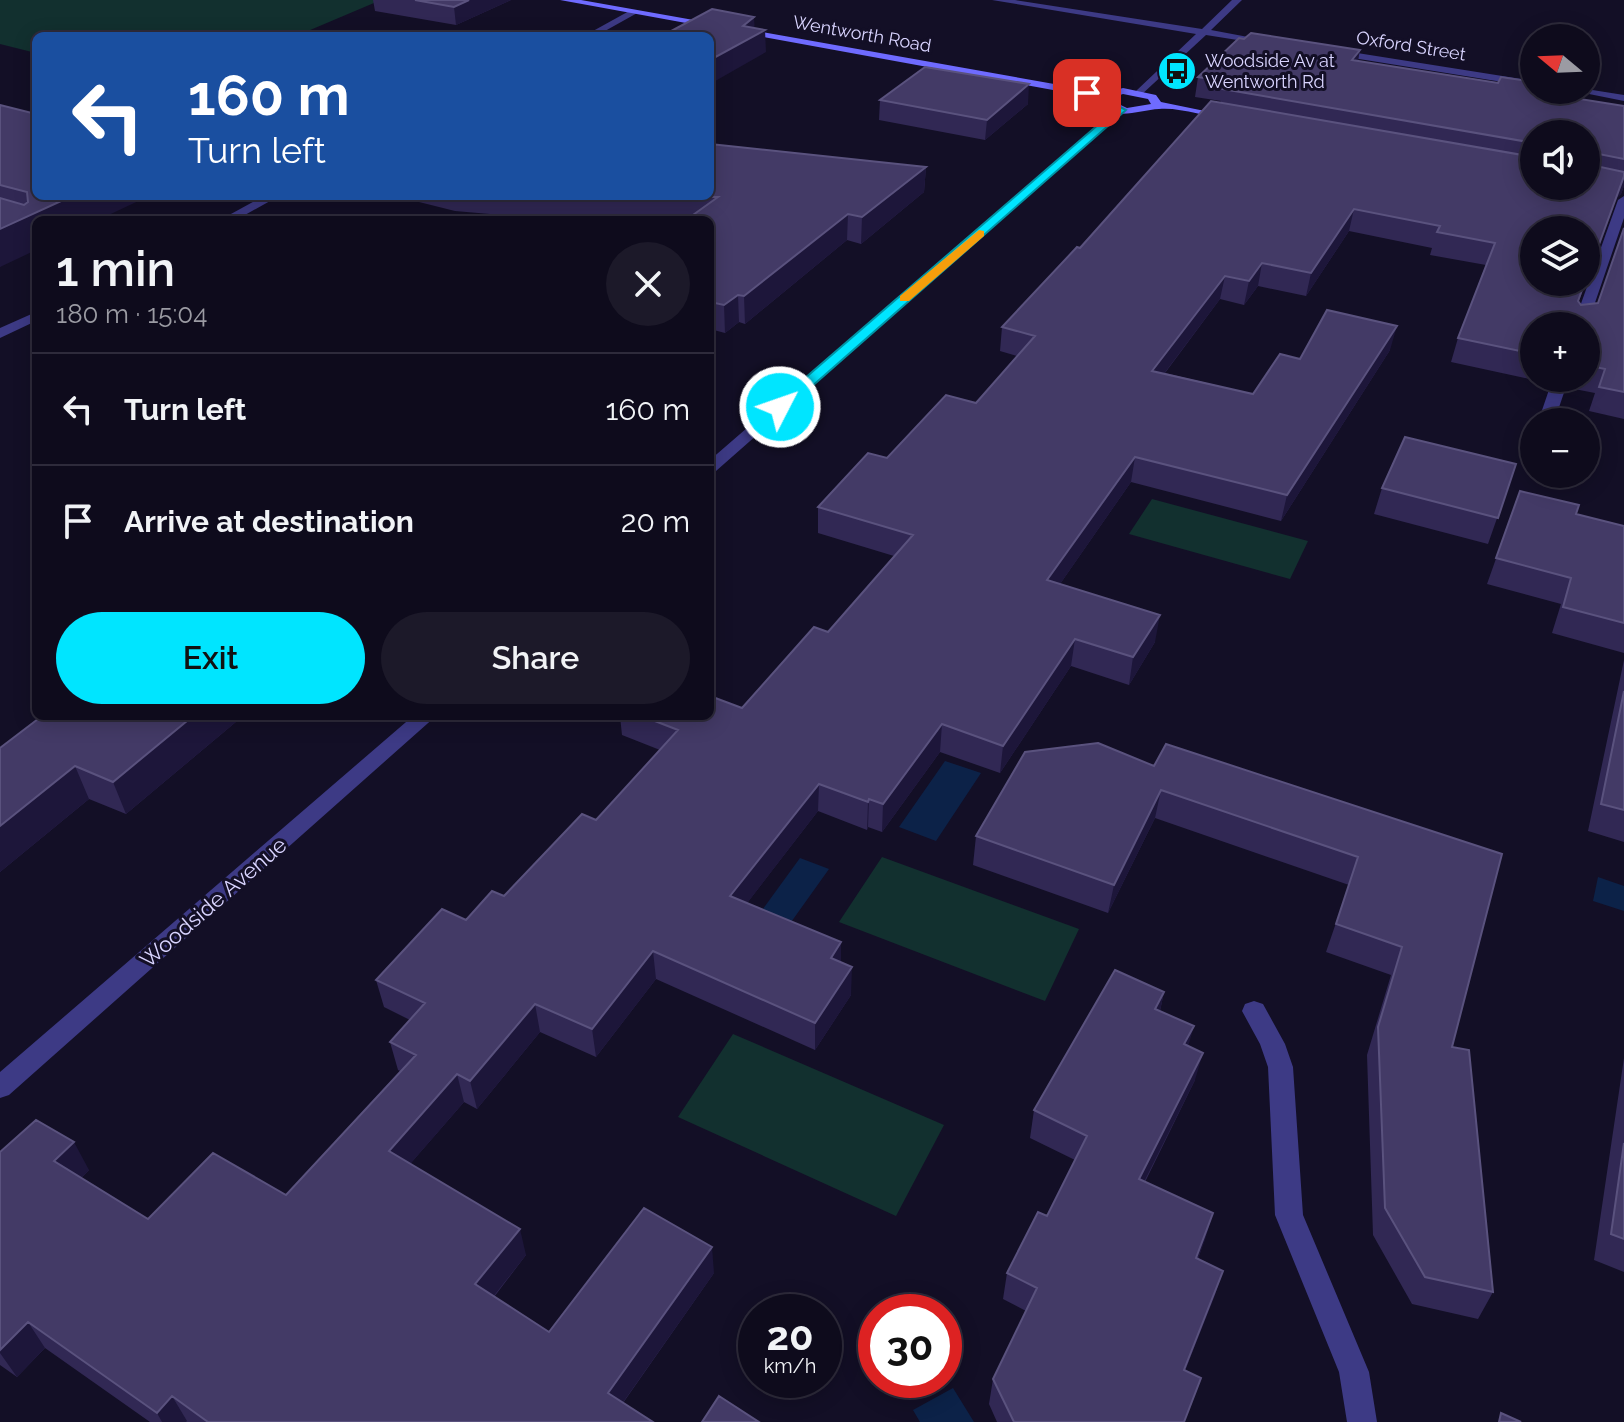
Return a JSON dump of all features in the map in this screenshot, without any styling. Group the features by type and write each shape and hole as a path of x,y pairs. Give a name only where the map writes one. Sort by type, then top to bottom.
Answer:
{"street":[{"name":"Wentworth Road","path":"565,0 1105,96 1140,93"},
{"path":"997,0 1284,45"},
{"path":"1157,105 1152,97 1140,93 1237,0"},
{"path":"596,32 634,12"},
{"name":"Oxford Street","path":"1316,49 1520,82"},
{"path":"1600,94 1624,98"},
{"path":"1105,96 1103,102 1121,110 1147,110 1157,105 1238,119"},
{"path":"714,465 1121,110"},
{"path":"234,216 265,200"},
{"path":"1585,312 1624,200"},
{"path":"0,334 32,318"},
{"name":"Woodside Avenue","path":"0,1087 421,720"},
{"path":"1254,1011 1275,1050 1282,1073 1284,1191 1289,1215 1354,1372 1362,1422"}],"green space":[{"path":"0,0 381,0 305,32 32,32 32,52 0,44"},
{"path":"1152,499 1308,541 1290,579 1129,534"},
{"path":"882,857 1079,929 1045,1001 839,922"},
{"path":"733,1034 944,1125 896,1216 678,1117"}],"water":[{"path":"945,761 981,773 936,841 899,827"},
{"path":"800,858 829,869 784,932 755,920"},
{"path":"1598,877 1624,886 1624,911 1593,901"},
{"path":"935,1398 959,1398 974,1422 920,1422 913,1410"}],"building":[{"path":"415,0 469,0 454,7"},
{"path":"712,9 754,17 743,26 765,30 714,58 714,32 669,32"},
{"path":"1251,33 1360,50 1352,60 1498,83 1501,77 1520,80 1520,104 1600,102 1624,106 1624,159 1600,154 1600,120 1520,120 1520,141 1223,89 1230,82 1198,77 1239,38 1244,39"},
{"path":"925,67 1029,84 987,120 880,100"},
{"path":"1211,101 1520,155 1520,200 1600,200 1600,167 1624,172 1600,242 1600,216 1520,216 1520,296 1580,296 1578,301 1581,305 1598,303 1624,228 1624,392 1600,387 1605,369 1600,368 1600,312 1520,312 1520,351 1458,338 1495,243 1437,232 1440,226 1354,209 1311,273 1262,263 1249,281 1225,276 1152,371 1253,394 1280,354 1300,359 1327,310 1397,326 1287,495 1135,457 1047,580 1160,615 1133,657 1075,639 1003,746 942,724 883,804 869,799 868,802 819,784 730,896 841,942 831,958 852,967 815,1023 653,951 592,1029 535,1004 470,1081 457,1074 389,1151 520,1229 475,1284 549,1332 644,1208 712,1247 608,1393 653,1422 208,1422 172,1396 157,1413 28,1322 0,1350 0,1152 36,1120 74,1142 54,1161 148,1219 213,1153 286,1195 416,1055 390,1042 425,1003 376,980 442,909 466,920 492,891 504,896 582,814 596,820 678,730 652,720 714,720 714,698 742,708 814,627 828,632 913,535 818,507 868,453 887,458 946,395 976,403 1035,336 1002,327 1077,247 1080,248"},
{"path":"0,105 32,113 32,200 63,200 0,229 0,198 24,205 28,202 27,192 0,185"},
{"path":"714,144 926,167 862,217 848,214 744,296 738,295 724,305 714,303 714,216 692,216 718,197 714,197"},
{"path":"1405,437 1516,464 1498,518 1382,488"},
{"path":"1520,491 1579,505 1576,514 1624,526 1624,623 1563,607 1571,578 1496,558"},
{"path":"1624,691 1624,810 1601,804"},
{"path":"37,720 188,720 113,782 75,766 0,826 0,748"},
{"path":"1098,743 1154,766 1166,744 1502,854 1452,1047 1469,1050 1493,1292 1425,1277 1385,1208 1378,1027 1402,947 1336,924 1358,857 1161,790 1114,885 976,836 1025,752"},
{"path":"1115,970 1164,992 1155,1009 1194,1026 1184,1044 1203,1053 1139,1179 1213,1213 1196,1258 1223,1271 1184,1370 1201,1378 1184,1422 1014,1422 993,1379 1037,1288 1007,1273 1038,1212 1047,1216 1087,1136 1034,1110"},
{"path":"1624,1143 1624,1239 1611,1234"},
{"path":"719,1396 759,1422 702,1422"},
{"path":"1501,1413 1521,1422 1499,1422"}],"slow traffic":[{"path":"905,299 979,233"}],"place":[{"name":"Woodside Av at Wentworth Rd","path":"1177,71"}],"route":[{"path":"780,407 1121,110 1106,105 1102,99 1105,96 1087,93"}]}
